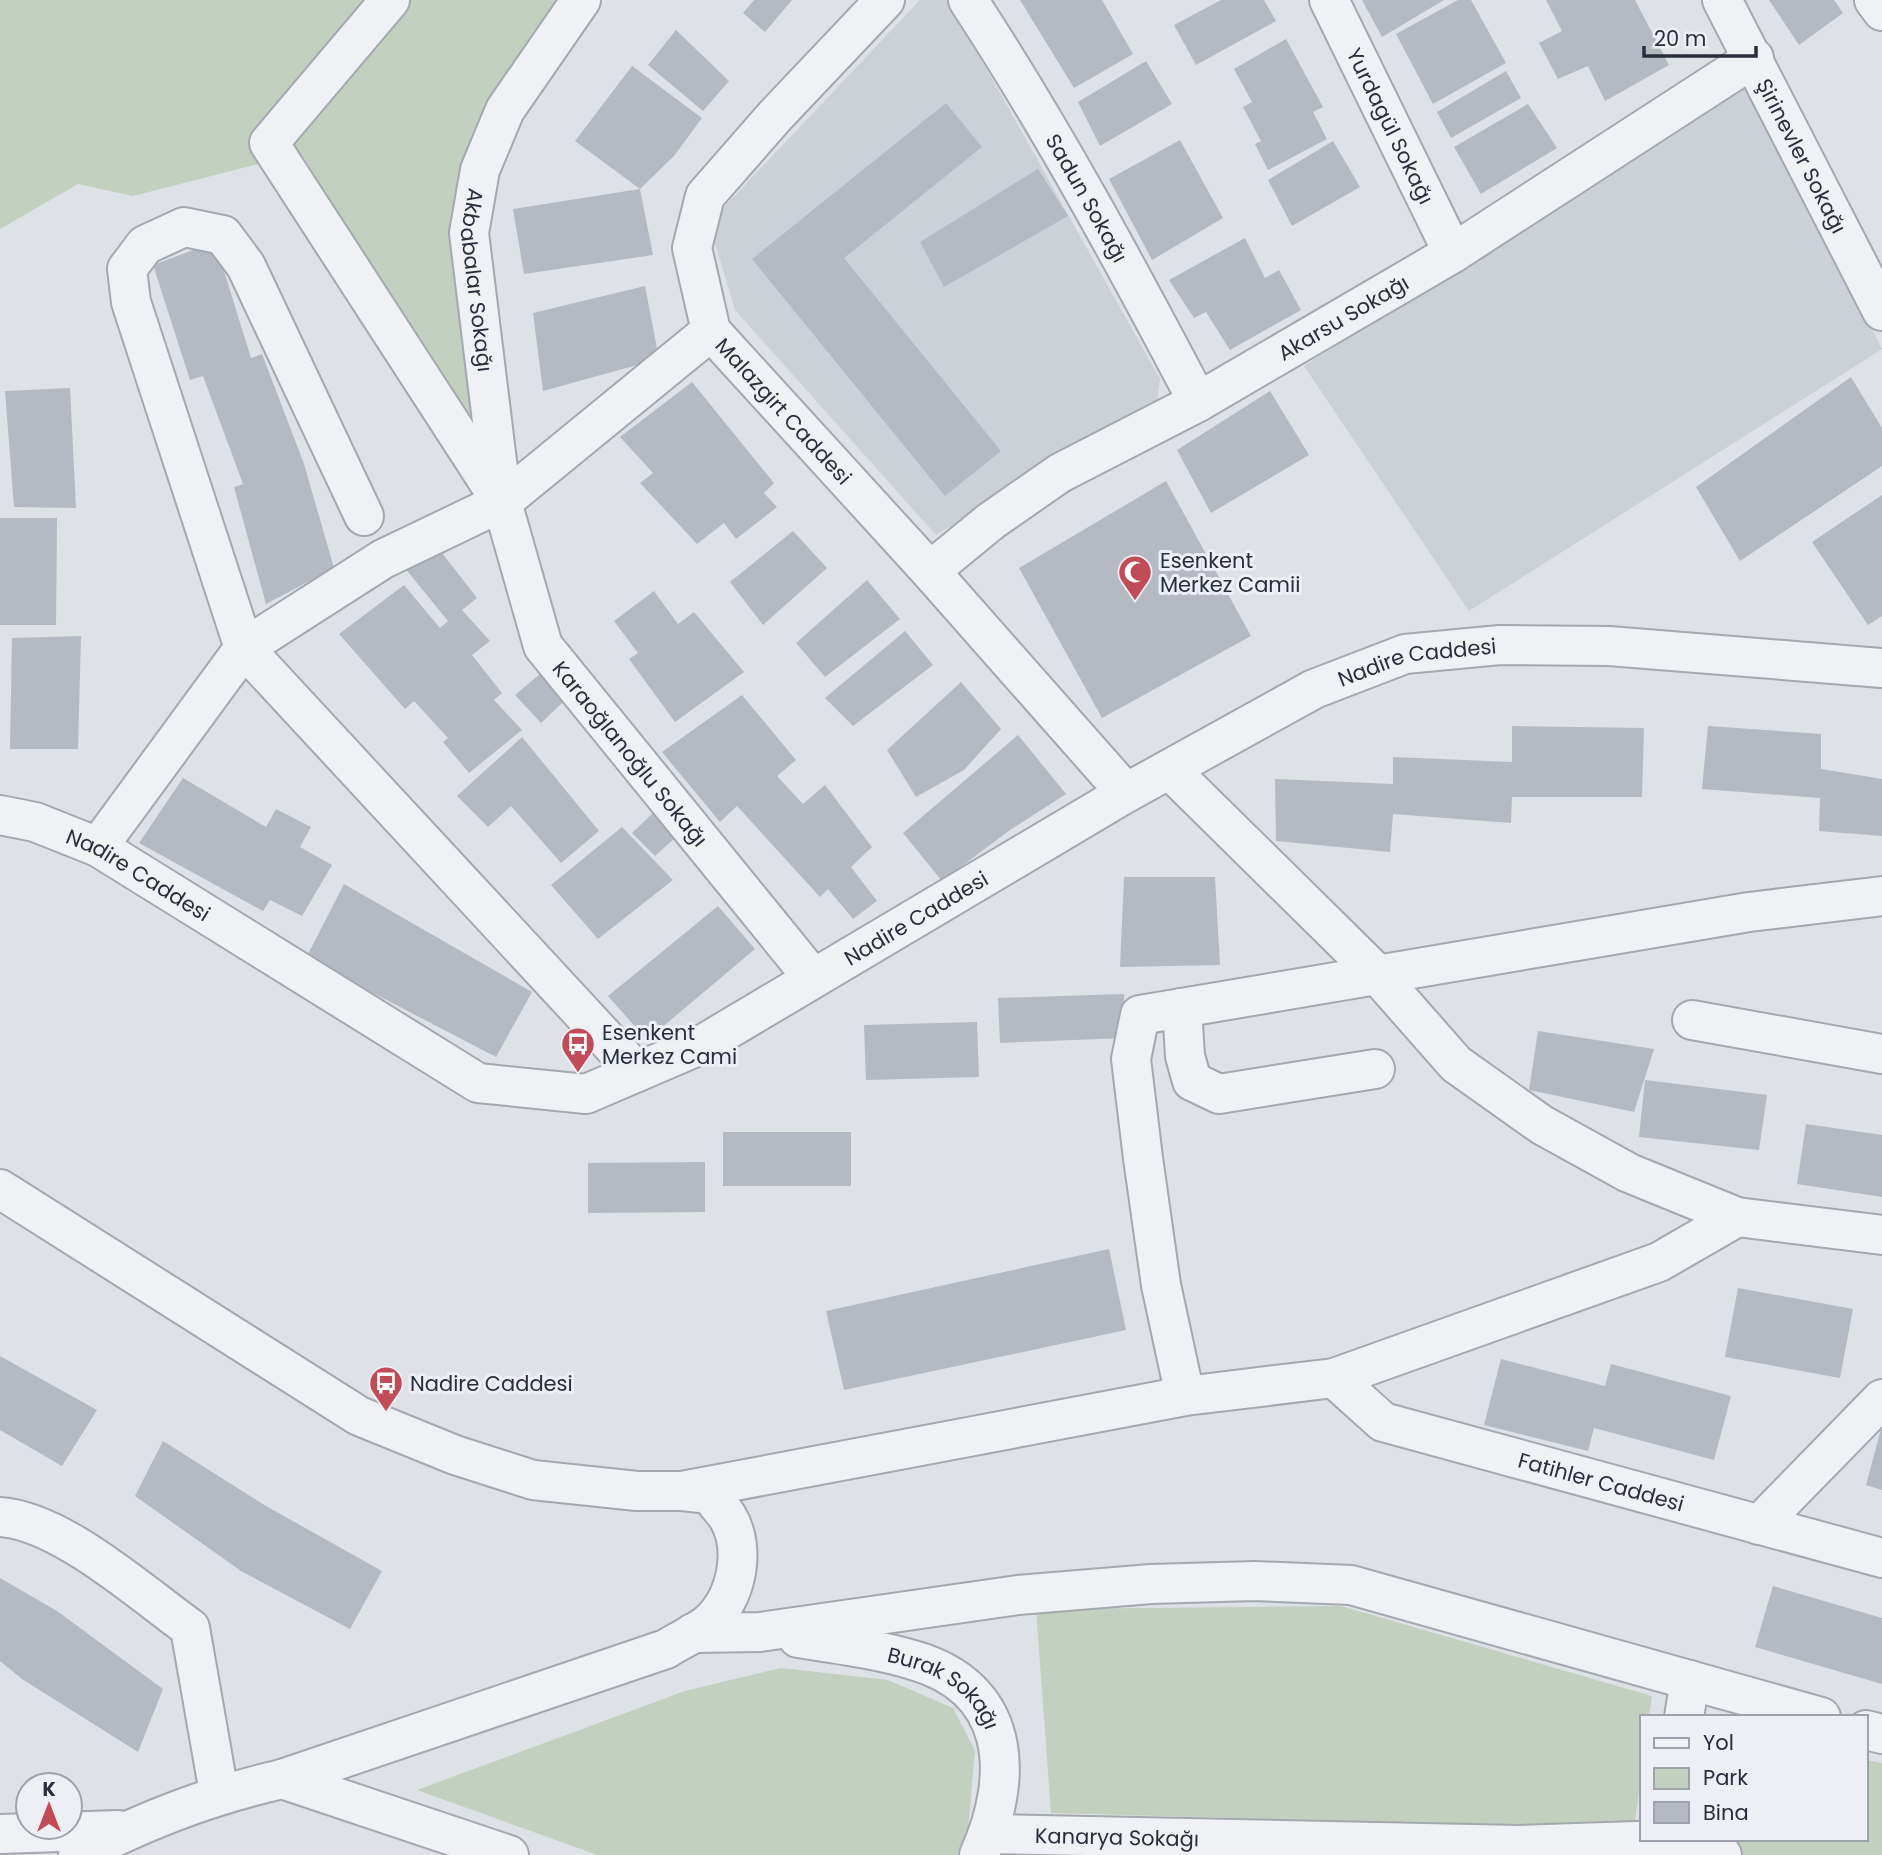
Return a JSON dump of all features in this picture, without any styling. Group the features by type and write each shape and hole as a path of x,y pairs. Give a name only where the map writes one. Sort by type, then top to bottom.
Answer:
{"street":[{"path":"390,0 269,143 502,502"},
{"name":"Akbabalar Sokağı","path":"502,502 469,233 480,170 505,110 581,0"},
{"name":"Malazgirt Caddesi","path":"885,0 775,116 705,196 692,248 711,331 930,571 1126,793"},
{"name":"Sadun Sokağı","path":"968,0 1006,57 1112,240 1198,402"},
{"name":"Yurdagül Sokağı","path":"1329,0 1453,253"},
{"name":"Şirinevler Sokağı","path":"1722,0 1872,262 1882,311"},
{"path":"1874,0 1882,11"},
{"name":"Akarsu Sokağı","path":"930,571 991,521 1048,480 1198,402 1453,253 1754,58"},
{"path":"364,516 246,266 223,235 184,227 145,245 127,270 131,302 244,648 637,1072"},
{"path":"98,847 244,648 383,559 502,502 711,331"},
{"name":"Karaoğlanoğlu Sokağı","path":"502,502 542,646 813,978"},
{"name":"Nadire Caddesi","path":"0,815 35,822 98,847 478,1083 586,1094 705,1043 1126,793 1314,689 1405,654 1500,645 1609,646 1882,668"},
{"path":"1170,770 1376,973 1456,1064 1542,1125 1629,1173 1737,1217 1882,1235"},
{"path":"1185,1396 1156,1255 1131,1059 1140,1015 1749,912 1882,896"},
{"path":"1182,1008 1185,1056 1192,1081 1219,1094 1376,1069"},
{"path":"1692,1020 1882,1054"},
{"path":"0,1189 359,1416 455,1455 533,1480 637,1491 710,1494 728,1518 736,1545 736,1573 728,1599 710,1622 666,1649 282,1779 219,1793 128,1829 78,1855"},
{"path":"682,1491 1185,1396 1334,1378 1658,1262 1737,1217"},
{"name":"Fatihler Caddesi","path":"1334,1378 1383,1422 1882,1558"},
{"path":"1759,1525 1882,1399"},
{"path":"0,1517 20,1519 67,1540 190,1628 219,1793"},
{"path":"693,1633 760,1632 1018,1595 1177,1583 1255,1581 1350,1585 1814,1715"},
{"name":"Burak Sokağı","path":"760,1632 915,1660 952,1678 978,1701 994,1723 1001,1753 998,1790 984,1844"},
{"path":"1684,1715 1689,1680"},
{"path":"282,1779 509,1855"},
{"path":"0,1834 128,1829"},
{"name":"Kanarya Sokağı","path":"984,1844 1519,1845 1640,1841"},
{"name":"Kanarya Sokağı","path":"1669,1841 1722,1855"}],"shaded area":[{"path":"920,0 948,0 1160,379 1157,404 936,535 735,310 709,223"},
{"path":"1746,79 1882,349 1469,611 1304,366"}],"green space":[{"path":"0,0 572,0 470,167 450,244 491,454 301,153 133,196 78,184 0,229"},
{"path":"1341,1606 1652,1696 1649,1715 1640,1715 1640,1782 1634,1829 1051,1813 1036,1609"},
{"path":"781,1668 888,1680 953,1708 975,1751 968,1828 957,1855 597,1855 417,1790 685,1691"},
{"path":"1868,1760 1882,1763 1882,1855 1680,1855 1683,1841 1868,1841"}],"building":[{"path":"754,0 792,0 765,32 743,13"},
{"path":"1020,0 1102,0 1133,54 1074,88"},
{"path":"1221,0 1264,0 1276,21 1196,65 1174,25"},
{"path":"1362,0 1444,0 1382,37"},
{"path":"1458,0 1471,0 1506,63 1433,104 1396,34"},
{"path":"1546,0 1635,0 1669,65 1605,101 1588,66 1558,79 1539,43 1562,31"},
{"path":"1769,0 1834,0 1843,13 1799,45"},
{"path":"676,30 729,81 703,111 648,65"},
{"path":"1286,39 1323,107 1313,112 1327,139 1268,170 1255,144 1261,141 1243,107 1252,102 1234,69"},
{"path":"1146,61 1172,104 1100,146 1078,102"},
{"path":"632,66 702,118 674,156 640,189 575,141"},
{"path":"1506,71 1521,98 1451,138 1437,112"},
{"path":"946,103 982,147 844,258 1001,451 945,496 752,259"},
{"path":"1528,104 1557,148 1481,194 1454,147"},
{"path":"1180,140 1223,218 1152,260 1109,179"},
{"path":"1333,141 1360,187 1292,226 1268,180"},
{"path":"1038,169 1068,216 944,287 920,242"},
{"path":"640,189 653,255 524,274 513,209"},
{"path":"1245,238 1265,278 1279,270 1301,310 1230,350 1206,312 1194,318 1169,280"},
{"path":"215,242 251,358 262,354 304,464 334,568 266,604 234,487 243,484 203,376 190,380 153,265"},
{"path":"645,286 659,359 543,391 533,313"},
{"path":"1851,377 1882,428 1882,466 1740,561 1696,487"},
{"path":"692,382 774,483 764,493 777,507 736,539 724,523 697,544 640,483 653,473 620,437"},
{"path":"70,388 76,508 14,507 5,391"},
{"path":"1270,391 1309,455 1211,513 1177,450"},
{"name":"Esenkent Merkez Camii","path":"1166,481 1251,636 1102,718 1019,568"},
{"path":"1882,495 1882,616 1868,625 1812,542"},
{"path":"0,518 57,518 56,625 0,625"},
{"path":"793,531 827,568 763,625 730,582"},
{"path":"435,544 477,598 462,610 490,641 472,655 502,693 494,700 522,730 469,773 443,742 448,738 414,701 405,709 339,634 404,585 440,628 448,621 404,567"},
{"path":"867,580 900,619 825,677 796,643"},
{"path":"654,591 678,624 694,612 744,672 675,722 629,659 638,653 614,621"},
{"path":"905,631 933,665 853,726 825,698"},
{"path":"81,636 78,749 10,749 12,638"},
{"path":"540,674 563,702 541,723 515,695"},
{"path":"961,682 1001,729 964,770 916,797 887,750"},
{"path":"742,695 796,760 777,776 803,804 825,785 872,847 851,867 877,901 853,919 828,889 820,897 737,806 720,822 662,752"},
{"path":"1512,726 1644,728 1642,797 1512,797 1511,823 1393,814 1390,852 1276,841 1275,779 1393,784 1393,757 1512,762"},
{"path":"1708,726 1821,734 1821,769 1882,779 1882,836 1819,831 1820,798 1702,789"},
{"path":"1018,735 1066,794 1010,830 942,881 903,833"},
{"path":"522,737 599,831 561,863 511,806 488,827 457,796"},
{"path":"183,778 266,827 276,809 311,827 300,847 332,865 302,916 270,900 263,911 139,843"},
{"path":"654,812 675,838 655,856 632,833"},
{"path":"622,827 673,880 598,939 551,885"},
{"path":"1124,877 1215,877 1220,965 1120,967"},
{"path":"344,884 532,992 496,1057 306,958"},
{"path":"718,906 755,949 647,1040 608,996"},
{"path":"1124,994 1125,1038 1000,1043 998,998"},
{"path":"977,1022 979,1077 866,1080 864,1025"},
{"path":"1538,1031 1654,1049 1634,1112 1529,1090"},
{"path":"1645,1080 1767,1095 1759,1150 1639,1137"},
{"path":"1806,1124 1882,1135 1882,1197 1797,1184"},
{"path":"723,1132 851,1132 851,1186 723,1186"},
{"path":"705,1162 705,1212 588,1213 588,1163"},
{"path":"1109,1249 1126,1330 844,1390 826,1311"},
{"path":"1738,1288 1853,1309 1840,1378 1725,1357"},
{"path":"0,1356 97,1410 62,1466 0,1430"},
{"path":"1501,1359 1605,1386 1611,1364 1731,1396 1714,1460 1594,1428 1588,1451 1484,1425"},
{"path":"1882,1430 1882,1490 1866,1485"},
{"path":"163,1441 266,1506 382,1571 350,1629 241,1571 135,1496"},
{"path":"0,1578 57,1611 163,1689 138,1752 22,1679 0,1661"},
{"path":"1773,1586 1882,1618 1882,1684 1755,1647"}],"place":[{"name":"Esenkent Merkez Camii","path":"1135,602"},
{"name":"Esenkent Merkez Cami","path":"578,1074"},
{"name":"Nadire Caddesi","path":"386,1413"}]}
